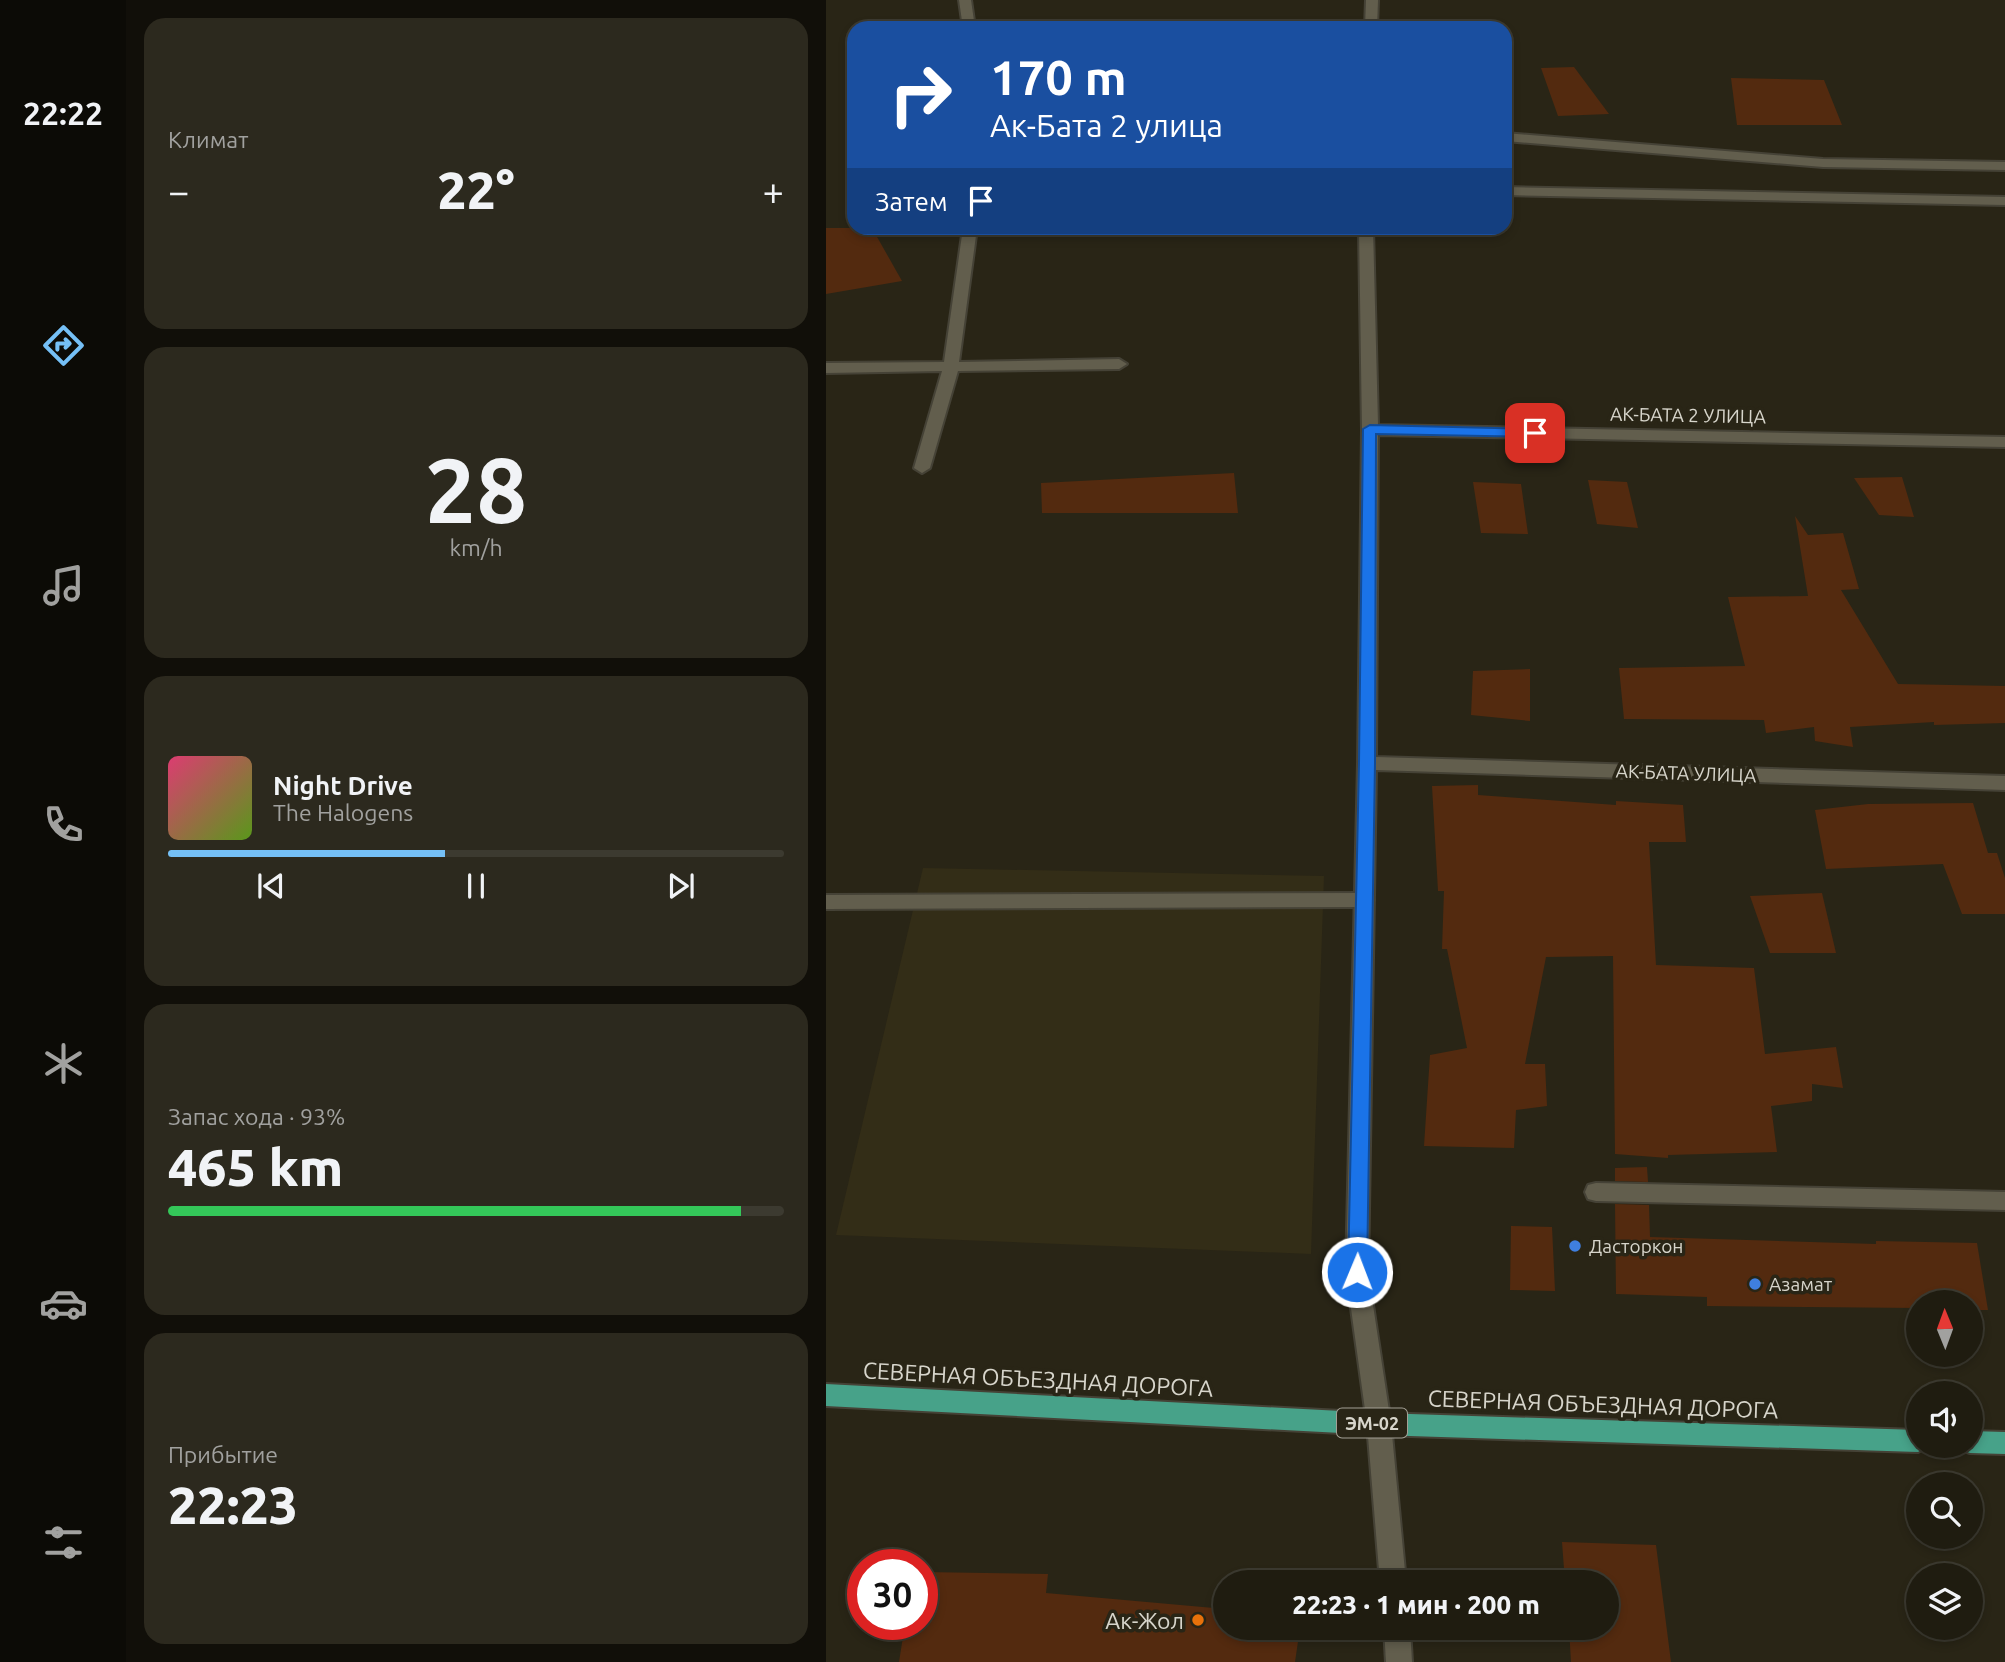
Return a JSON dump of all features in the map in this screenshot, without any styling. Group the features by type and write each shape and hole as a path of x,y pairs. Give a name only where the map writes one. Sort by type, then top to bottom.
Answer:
{"highway":[{"name":"СЕВЕРНАЯ ОБЪЕЗДНАЯ ДОРОГА","path":"826,1395 1379,1424 1906,1441"},
{"path":"1983,1442 2005,1443"}],"street":[{"path":"965,0 968,21"},
{"path":"1371,21 1372,0"},
{"path":"1512,138 1823,163 2005,166"},
{"path":"1512,191 2005,201"},
{"path":"922,468 951,367 969,235"},
{"path":"1366,235 1370,429 1367,763 1357,1272 1379,1424 1392,1570"},
{"path":"826,368 1119,364"},
{"name":"АК-БАТА 2 УЛИЦА","path":"1370,429 2005,442"},
{"name":"АК-БАТА УЛИЦА","path":"1367,763 2005,783"},
{"path":"826,902 1364,900"},
{"path":"1596,1192 2005,1201"},
{"path":"1397,1640 1399,1662"}],"shaded area":[{"path":"923,868 1324,876 1311,1254 836,1235"}],"building":[{"path":"1574,67 1609,114 1558,116 1541,68"},
{"path":"1731,78 1824,80 1842,125 1737,125"},
{"path":"826,228 847,228 847,235 876,235 902,281 826,294"},
{"path":"1234,473 1238,513 1042,513 1041,483"},
{"path":"1902,477 1914,517 1879,515 1854,478"},
{"path":"1588,480 1627,482 1638,528 1597,524"},
{"path":"1473,482 1521,484 1528,534 1481,533"},
{"path":"1795,516 1808,535 1843,533 1859,589 1841,590 1898,684 2005,686 2005,723 1934,725 1934,722 1850,727 1853,747 1815,741 1814,727 1766,733 1764,720 1624,719 1619,668 1745,666 1728,597 1808,596"},
{"path":"1530,669 1530,721 1471,715 1473,671"},
{"path":"1478,785 1478,795 1616,805 1616,801 1683,805 1686,842 1649,842 1656,965 1754,968 1765,1054 1836,1047 1843,1088 1812,1084 1812,1101 1771,1106 1777,1152 1668,1155 1668,1158 1615,1154 1613,956 1546,957 1525,1064 1545,1064 1547,1106 1516,1110 1514,1148 1424,1146 1430,1055 1467,1048 1447,949 1442,949 1444,891 1438,891 1432,786"},
{"path":"1973,803 1988,853 1997,853 2005,878 2005,914 1962,914 1943,864 1826,869 1815,810 1868,804"},
{"path":"1822,893 1836,953 1770,953 1750,896"},
{"path":"1647,1167 1648,1182 1615,1181 1615,1168"},
{"path":"1615,1204 1649,1205 1650,1237 1876,1244 1876,1241 1977,1243 1988,1310 1983,1310 1983,1290 1906,1290 1906,1308 1707,1306 1707,1297 1616,1294"},
{"path":"1511,1226 1552,1227 1555,1291 1510,1290"},
{"path":"1562,1542 1656,1545 1671,1662 1571,1662 1570,1640 1619,1640 1619,1570 1564,1570"},
{"path":"938,1572 1048,1574 1046,1593 1213,1608 1213,1640 1298,1640 1295,1662 899,1662 902,1640 938,1640"}],"place":[{"name":"Дасторкон","path":"1575,1246"},
{"name":"Азамат","path":"1755,1284"},
{"name":"Ак-Жол","path":"1198,1620"}],"route":[{"path":"1357,1272 1367,763 1370,429 1535,433"}]}
